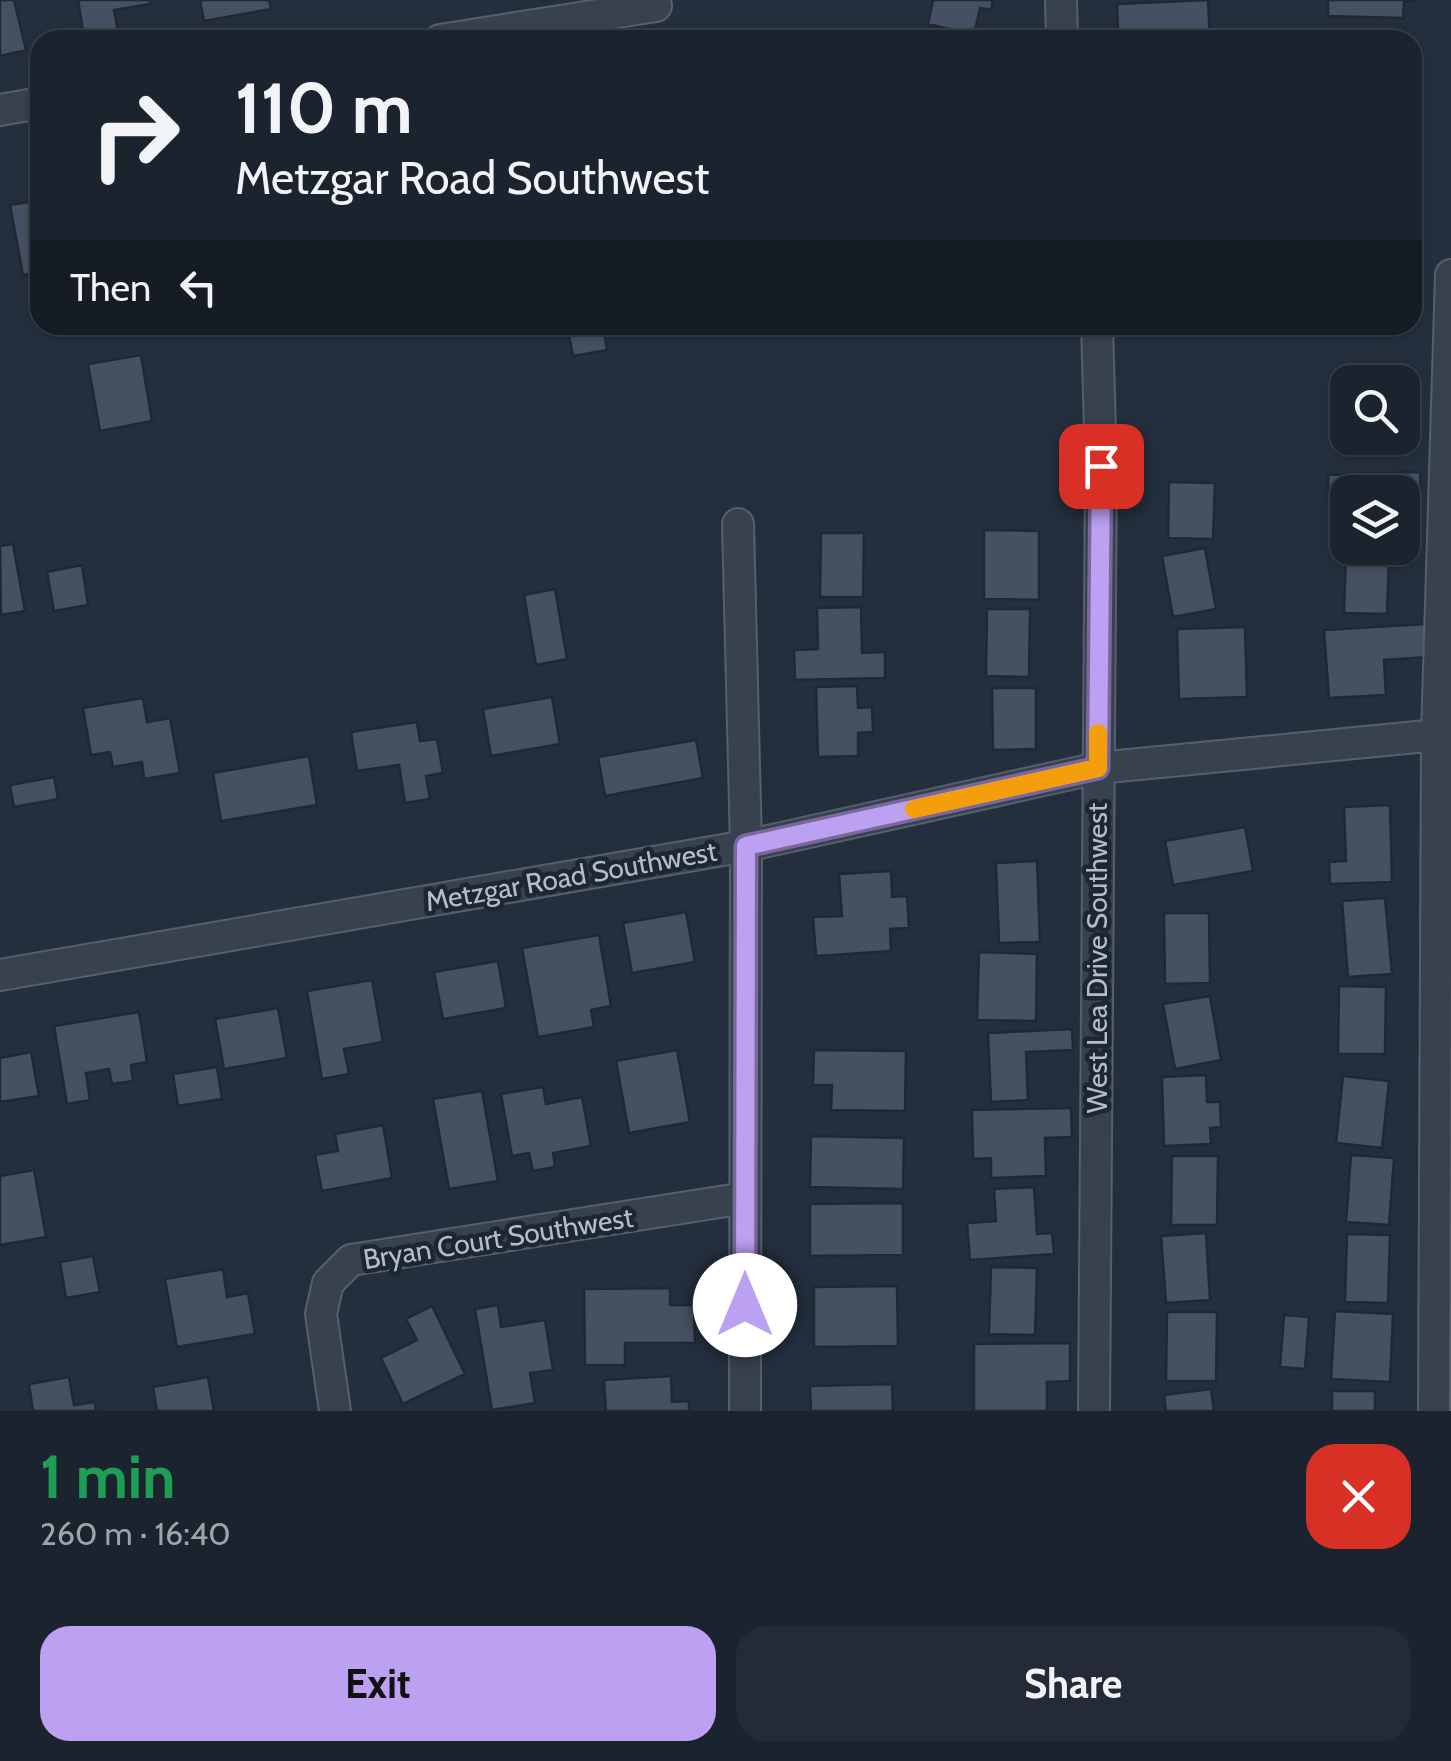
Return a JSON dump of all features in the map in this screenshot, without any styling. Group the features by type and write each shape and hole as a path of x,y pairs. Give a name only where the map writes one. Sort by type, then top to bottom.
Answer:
{"street":[{"path":"1061,0 1062,30"},
{"path":"504,30 656,6"},
{"path":"0,110 30,106"},
{"path":"1434,1411 1437,735 1451,275"},
{"name":"West Lea Drive Southwest","path":"1094,1411 1101,448 1097,335"},
{"path":"738,524 746,846 744,1411"},
{"name":"Metzgar Road Southwest","path":"0,975 746,846 1098,768 1437,735"},
{"name":"Bryan Court Southwest","path":"335,1411 320,1314 328,1284 351,1260 745,1198"}],"building":[{"path":"0,0 14,0 26,50 0,56"},
{"path":"78,0 150,0 150,4 114,10 118,30 83,30"},
{"path":"200,0 269,0 271,9 204,21"},
{"path":"933,0 993,0 991,10 980,8 975,30 928,24"},
{"path":"1208,0 1210,30 1118,30 1117,4"},
{"path":"1328,0 1417,0 1404,2 1403,18 1328,16"},
{"path":"30,202 30,274 23,275 10,205"},
{"path":"569,335 605,335 607,350 573,356"},
{"path":"141,355 152,421 100,431 88,364"},
{"path":"1420,472 1421,491 1420,475 1330,475 1330,518 1328,475"},
{"path":"1169,482 1215,483 1213,539 1168,538"},
{"path":"984,530 1039,531 1039,600 984,599"},
{"path":"821,533 864,533 863,597 820,597"},
{"path":"13,544 25,611 1,615 0,546"},
{"path":"1205,548 1216,609 1173,617 1162,556"},
{"path":"82,565 88,605 54,611 47,572"},
{"path":"1346,565 1389,565 1387,614 1344,613"},
{"path":"555,589 567,659 536,665 524,595"},
{"path":"861,607 862,653 885,652 885,678 795,680 794,650 818,649 817,608"},
{"path":"987,609 1030,609 1029,677 986,676"},
{"path":"1426,624 1428,657 1384,660 1386,695 1329,698 1324,630"},
{"path":"1245,627 1247,697 1179,699 1177,629"},
{"path":"857,686 858,708 872,707 873,732 858,733 858,756 818,757 816,687"},
{"path":"992,688 1036,688 1036,749 993,750"},
{"path":"552,697 560,744 491,756 483,709"},
{"path":"143,698 147,722 170,718 180,773 144,779 142,762 113,767 110,752 91,755 83,708"},
{"path":"417,722 420,741 437,739 443,773 426,776 430,799 405,803 399,765 357,771 351,732"},
{"path":"696,740 703,778 605,796 598,757"},
{"path":"309,756 317,805 221,821 213,773"},
{"path":"54,777 58,799 14,807 10,785"},
{"path":"1390,805 1392,882 1330,884 1329,862 1346,861 1344,807"},
{"path":"1245,827 1253,871 1173,885 1165,841"},
{"path":"1037,861 1040,942 999,943 996,863"},
{"path":"891,871 892,897 907,896 909,928 890,929 891,951 816,956 813,917 842,916 839,874"},
{"path":"1385,898 1392,974 1348,977 1342,901"},
{"path":"686,912 695,962 632,973 623,923"},
{"path":"1164,913 1209,913 1210,983 1165,984"},
{"path":"599,935 611,1006 591,1010 594,1027 538,1037 522,948"},
{"path":"979,952 1037,954 1036,1021 977,1020"},
{"path":"498,961 506,1008 443,1019 434,972"},
{"path":"372,980 383,1042 344,1049 349,1074 322,1079 307,991"},
{"path":"1339,986 1386,987 1385,1054 1338,1054"},
{"path":"1210,996 1221,1060 1175,1069 1163,1004"},
{"path":"278,1008 287,1058 224,1069 215,1019"},
{"path":"139,1012 147,1062 131,1065 133,1081 112,1084 109,1069 86,1073 90,1100 67,1104 54,1026"},
{"path":"1072,1029 1073,1050 1026,1052 1028,1100 991,1102 988,1033"},
{"path":"677,1050 690,1122 629,1133 616,1061"},
{"path":"814,1050 906,1051 905,1111 831,1110 832,1085 813,1085"},
{"path":"31,1052 39,1096 0,1102 0,1058"},
{"path":"217,1067 222,1099 178,1106 173,1074"},
{"path":"1206,1075 1207,1102 1220,1102 1221,1127 1210,1128 1211,1144 1164,1146 1162,1077"},
{"path":"1343,1076 1389,1081 1382,1148 1336,1143"},
{"path":"543,1087 546,1104 582,1097 591,1146 553,1153 555,1167 533,1171 529,1153 512,1156 501,1094"},
{"path":"482,1091 498,1181 449,1189 433,1099"},
{"path":"1071,1108 1072,1137 1045,1138 1046,1176 991,1178 991,1158 973,1159 972,1110"},
{"path":"383,1125 392,1178 322,1191 315,1155 338,1151 335,1134"},
{"path":"811,1136 904,1138 903,1189 810,1187"},
{"path":"1351,1155 1394,1158 1389,1225 1346,1222"},
{"path":"1172,1156 1218,1156 1217,1225 1171,1225"},
{"path":"34,1170 46,1237 0,1245 0,1176"},
{"path":"1034,1187 1037,1234 1052,1233 1054,1254 970,1260 967,1223 996,1221 994,1189"},
{"path":"903,1203 903,1255 810,1256 810,1204"},
{"path":"1206,1233 1210,1300 1166,1303 1161,1236"},
{"path":"1347,1234 1390,1235 1388,1303 1345,1302"},
{"path":"93,1256 100,1292 66,1298 60,1262"},
{"path":"991,1267 1037,1268 1035,1335 989,1334"},
{"path":"223,1269 227,1297 248,1293 255,1334 177,1347 165,1279"},
{"path":"897,1286 898,1346 814,1347 814,1287"},
{"path":"670,1288 670,1305 694,1305 695,1343 625,1343 625,1365 585,1365 584,1289"},
{"path":"498,1305 501,1327 545,1320 553,1370 530,1373 535,1403 492,1410 475,1309"},
{"path":"432,1306 465,1374 403,1404 381,1358 417,1340 406,1319"},
{"path":"1335,1311 1393,1314 1390,1382 1331,1379"},
{"path":"1167,1312 1217,1312 1216,1381 1166,1381"},
{"path":"1284,1315 1309,1317 1305,1369 1280,1367"},
{"path":"1070,1343 1070,1381 1047,1382 1047,1411 974,1411 974,1344"},
{"path":"671,1376 672,1402 689,1401 689,1411 606,1411 604,1380"},
{"path":"69,1377 74,1405 95,1402 96,1411 33,1411 29,1384"},
{"path":"208,1377 214,1411 157,1411 153,1387"},
{"path":"892,1384 893,1411 811,1411 810,1386"},
{"path":"1211,1389 1214,1411 1166,1411 1164,1395"},
{"path":"1332,1391 1375,1391 1375,1411 1332,1411"}],"slow traffic":[{"path":"914,809 1098,768 1098,733"}],"route":[{"path":"745,1305 746,846 1098,768 1101,466"}]}
